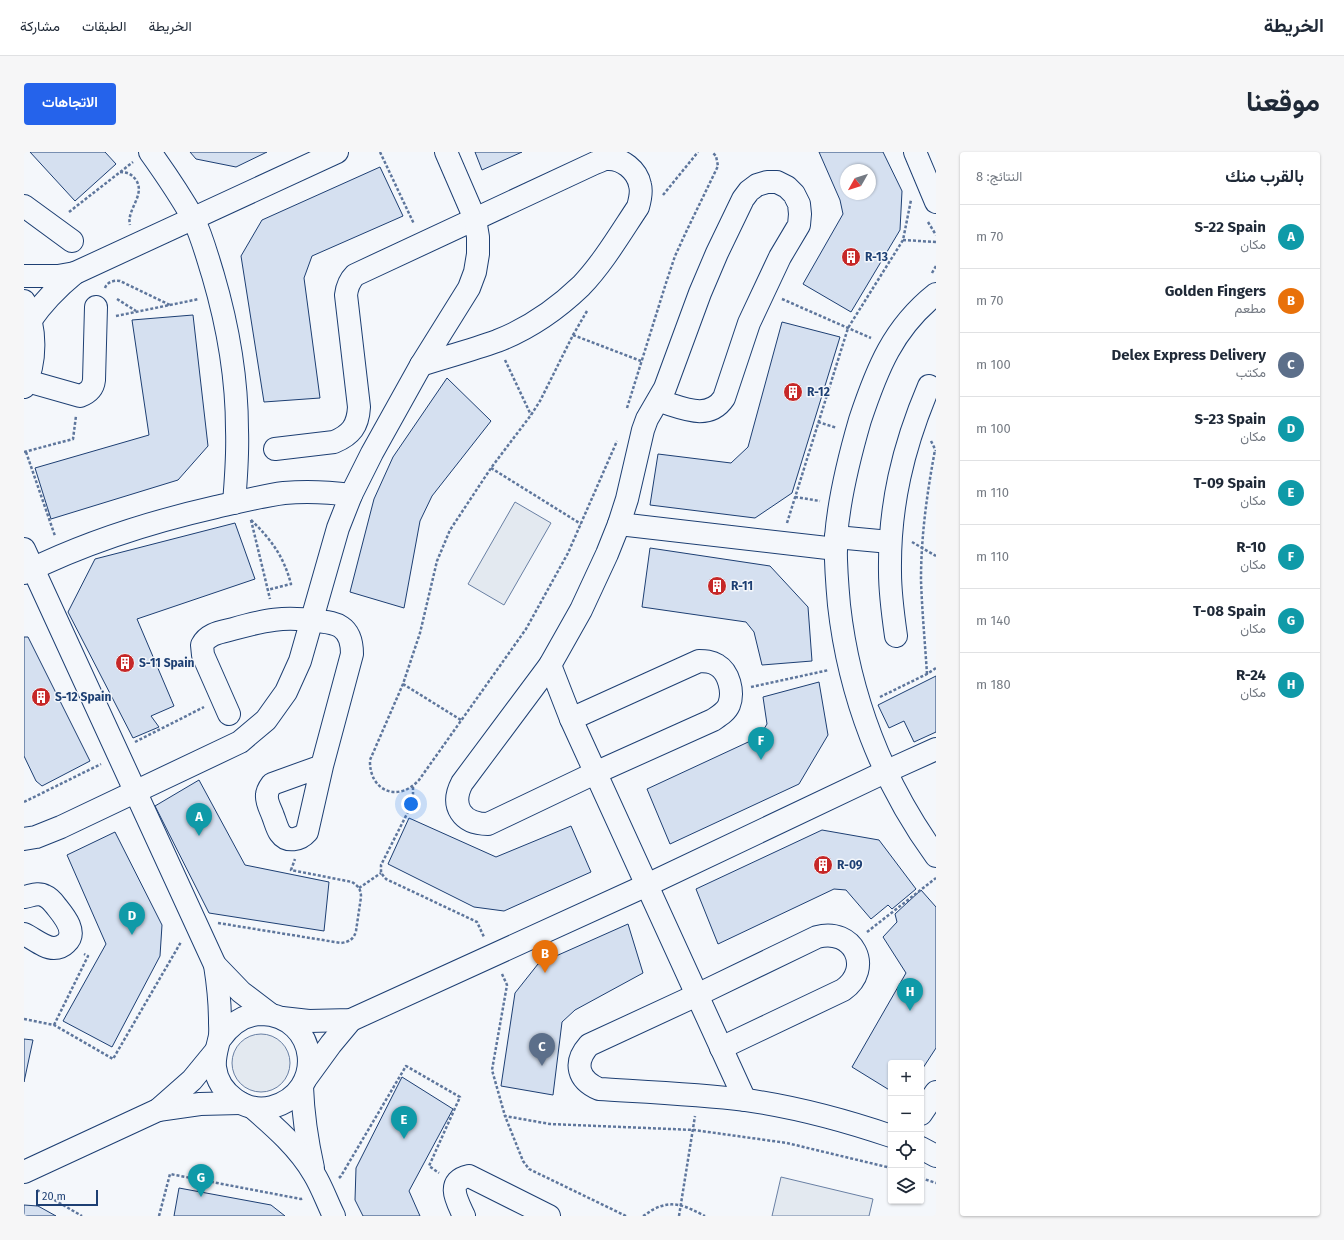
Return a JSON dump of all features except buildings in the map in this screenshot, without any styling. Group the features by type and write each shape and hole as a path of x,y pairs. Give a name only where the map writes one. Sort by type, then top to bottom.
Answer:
{"street":[{"path":"24,276 52,276 75,273 337,152"},
{"path":"24,839 36,837 61,828 240,742 266,720 286,692 300,662 338,528 351,495 372,453 421,364 469,288 475,272 478,254 478,236 475,219 446,152"},
{"path":"914,152 936,202"},
{"path":"144,154 170,180 193,219 206,253 219,295 230,344 236,394 238,431 236,467 243,508"},
{"path":"275,448 334,442 343,439 352,429 358,417 359,407 346,295 350,280 355,275 595,163 607,159 618,160 628,166 636,174 640,185 641,196 638,207 599,264 581,286 542,317 520,330 497,341 421,364"},
{"path":"571,719 699,661 709,661 718,665 725,672 729,681 731,698 729,705 719,716 488,824 479,824 470,821 463,816 457,800 458,791 462,783 550,665 591,589 619,524 627,499 643,430 647,419 659,401 665,388 716,253 743,199 749,190 757,185 767,182 778,182 787,187 794,194 799,204 799,225 780,257 764,290 749,324 726,391 720,404 714,409 699,412 659,401"},
{"path":"24,206 72,241"},
{"path":"75,273 40,307 27,311 33,340 32,360 26,384 80,396 90,391 93,386 103,304"},
{"path":"936,294 923,304 899,331 890,347 864,408 854,440 843,491 836,543 837,588 842,627 849,666 860,707 885,772 901,803 922,837 936,856"},
{"path":"896,636 890,574 890,542 895,500 900,471 915,420 929,386"},
{"path":"334,1216 318,1182 286,1138 246,1105 228,1094 219,1081 215,1067 218,1045 219,1002 215,965 118,753 27,564 62,556 111,537 192,512 243,508 277,494 324,492 351,495"},
{"path":"619,524 780,542 890,542"},
{"path":"225,706 203,655 202,645 204,641 212,635 256,622 274,619 299,618 332,623 341,627 348,635 352,644 352,654 322,766"},
{"path":"550,665 571,719 745,1100"},
{"path":"27,1179 158,1110 192,1080 218,1045 227,1028 240,1019 255,1014 316,1021 351,1020 936,749"},
{"path":"24,897 36,894 46,896 50,899 68,923 71,930 67,942 62,946 55,948 24,934"},
{"path":"721,1048 850,985 858,970 858,961 856,952 846,940 839,937 824,935 817,937 589,1045 582,1052 580,1070 584,1079 599,1089 745,1100 810,1112 888,1135"},
{"path":"215,965 241,992 276,1016 294,1026 303,1037 308,1050 309,1065 304,1083 303,1108 305,1130 318,1182"},
{"path":"158,1110 200,1104 246,1105 267,1108 280,1105 293,1098 326,1049 351,1020"},
{"path":"924,1110 936,1092"},
{"path":"924,1150 936,1156"},
{"path":"464,1216 454,1191 459,1180 469,1176 533,1213"}],"path":[{"path":"380,152 423,243"},
{"path":"660,199 698,152"},
{"path":"626,414 641,361 675,256 686,230 718,166 716,156 713,152"},
{"path":"52,226 144,154"},
{"path":"120,172 131,174 138,183 138,196 131,211 129,222 130,228 138,244"},
{"path":"780,542 848,328 903,240 912,195"},
{"path":"903,240 936,242"},
{"path":"103,304 106,285 110,282 117,281 170,305"},
{"path":"764,290 890,347"},
{"path":"103,304 137,312 219,295"},
{"path":"103,304 137,312"},
{"path":"589,308 573,335 531,416 491,468 450,530 434,572 420,633 402,684 370,760 370,769 373,778 378,785 386,790 396,792 405,791 413,787 526,629 568,553 619,435"},
{"path":"573,335 641,361"},
{"path":"497,341 531,416"},
{"path":"62,556 25,452 73,439 80,396"},
{"path":"818,422 841,430"},
{"path":"928,674 921,580 922,548 928,489 935,450"},
{"path":"491,468 581,524"},
{"path":"243,508 268,590 274,619"},
{"path":"243,508 270,540 287,568 291,584 268,590"},
{"path":"730,691 849,666"},
{"path":"860,707 928,674 936,668"},
{"path":"402,684 461,720"},
{"path":"24,802 118,753 225,706"},
{"path":"413,787 413,802 381,866 381,873 386,879 477,922 507,984 492,1070 505,1116 523,1161 529,1169 626,1216"},
{"path":"359,888 381,873"},
{"path":"851,945 936,878"},
{"path":"54,1025 88,956 67,942"},
{"path":"159,1216 170,1174 301,1199 318,1182 341,1176 406,1066 460,1097 429,1166 456,1186"},
{"path":"679,1216 694,1130 698,1096"},
{"path":"505,1116 550,1124 694,1130 787,1143 888,1167"},
{"path":"27,1179 82,1216"},
{"path":"924,1179 936,1184"},
{"path":"643,1216 662,1206 672,1204 682,1205 705,1216"}],"shaded area":[{"path":"515,502 551,523 504,605 468,584"},
{"path":"261,1034 272,1036 285,1047 288,1052 290,1063 288,1074 277,1087 272,1090 261,1092 250,1090 237,1079 234,1074 232,1063 234,1052 245,1039 250,1036"},
{"path":"781,1177 873,1199 869,1216 772,1216"}],"place":[{"name":"R-13","path":"851,257"},
{"name":"R-12","path":"793,392"},
{"name":"R-11","path":"717,586"},
{"name":"S-11 Spain","path":"125,663"},
{"name":"S-12 Spain","path":"41,697"},
{"name":"R-10","path":"761,760"},
{"name":"S-22 Spain","path":"199,836"},
{"name":"R-09","path":"823,865"},
{"name":"S-23 Spain","path":"132,935"},
{"name":"Golden Fingers","path":"545,973"},
{"name":"R-24","path":"910,1011"},
{"name":"Delex Express Delivery","path":"542,1066"},
{"name":"T-09 Spain","path":"404,1139"},
{"name":"T-08 Spain","path":"201,1197"}]}
